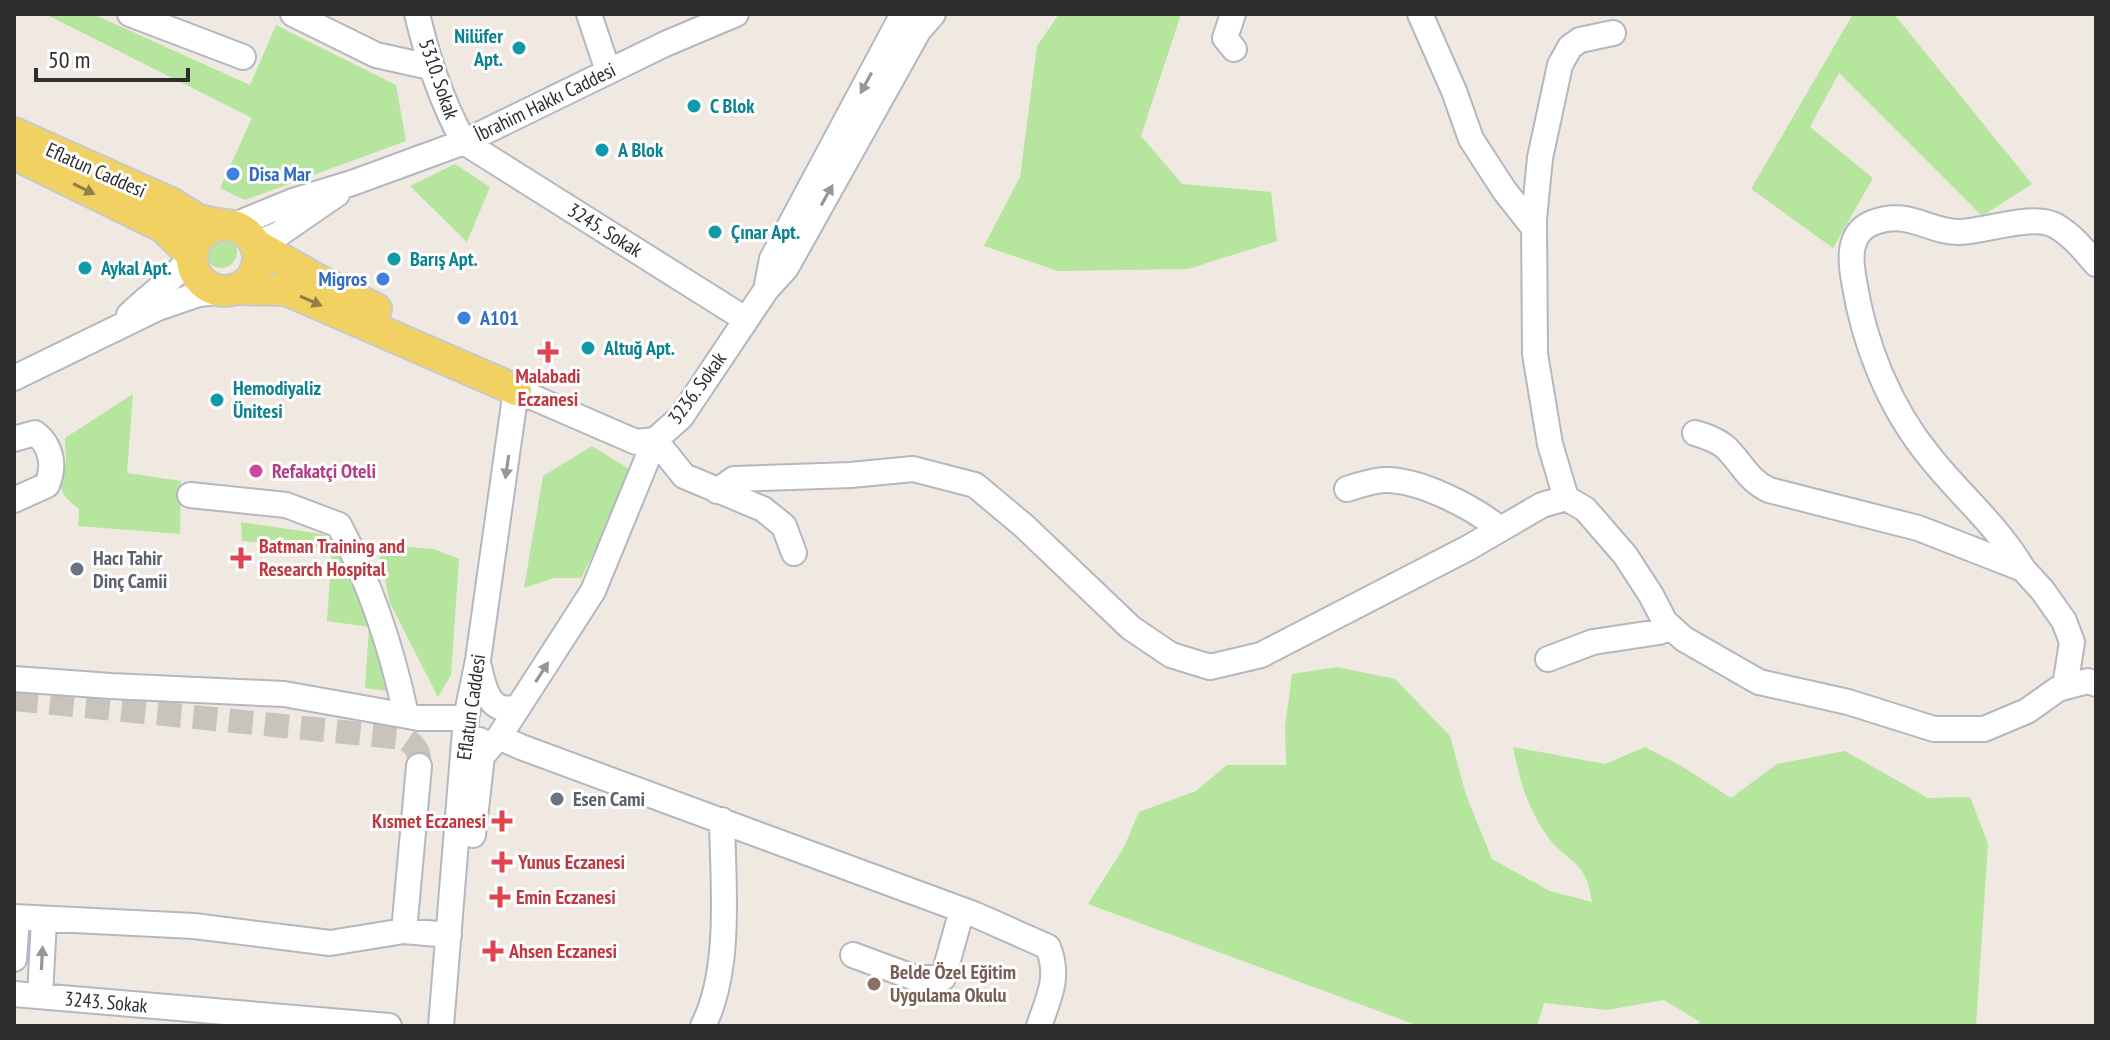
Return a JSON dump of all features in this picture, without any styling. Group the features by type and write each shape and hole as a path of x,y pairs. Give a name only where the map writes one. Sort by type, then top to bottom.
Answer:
{"main road":[{"name":"Eflatun Caddesi","path":"14,133 171,203 198,220 236,232 316,279 473,357 516,390"},
{"name":"Eflatun Caddesi","path":"14,154 163,227 192,255"},
{"path":"230,290 253,276 258,255 236,232 202,235 192,255 197,275 204,283 230,290 286,290 516,390"}],"street":[{"path":"130,14 243,57"},
{"path":"293,14 376,55 430,67"},
{"name":"5310. Sokak","path":"417,14 430,67 464,142"},
{"path":"589,14 608,71"},
{"name":"İbrahim Hakkı Caddesi","path":"236,232 298,222 352,183 464,142 608,71 736,14"},
{"name":"3236. Sokak","path":"766,290 772,259 903,14"},
{"name":"3236. Sokak","path":"516,390 636,442 655,440 681,417 745,319 786,268 919,30 933,14"},
{"path":"1233,14 1225,38 1234,49"},
{"path":"1420,14 1449,78 1471,139 1504,190 1534,228"},
{"path":"1613,33 1580,40 1570,47 1560,65 1540,158 1534,228 1535,354 1550,444 1566,498 1585,509 1625,555 1670,627 1684,639 1759,682 1848,702 1934,729 1984,729 2027,711 2065,687 2088,681 2096,684"},
{"name":"3245. Sokak","path":"464,142 745,319"},
{"path":"2065,687 2072,642 2064,621 2023,569 2005,540 1928,456 1891,396 1871,355 1857,301 1851,265 1852,243 1870,223 1893,217 1921,221 1955,232 2031,221 2054,224 2080,245 2096,264"},
{"path":"113,331 154,291 178,275 192,255"},
{"path":"14,378 158,308 199,294 230,290"},
{"name":"Eflatun Caddesi","path":"441,1026 466,718 478,660 516,390"},
{"path":"14,439 35,433 41,438 48,445 52,473 47,485 14,500"},
{"path":"1695,433 1724,446 1755,483 1769,490 1918,528 2023,569"},
{"path":"482,756 499,737 593,591 655,440 684,476 763,509 784,526 794,553"},
{"path":"717,491 734,479 851,475 913,469 975,485 1024,526 1131,628 1171,655 1210,667 1261,655 1542,505 1566,498"},
{"path":"1347,489 1386,480 1413,484 1460,505 1500,529"},
{"path":"190,495 286,505 339,525 359,562 394,656 406,715"},
{"path":"1548,659 1593,642 1659,632 1670,627"},
{"path":"478,660 490,700 500,709 519,706"},
{"path":"14,679 284,694 406,715 466,718 480,740 482,756"},
{"path":"499,737 969,913 1048,947 1054,964 1053,984 1039,1026"},
{"name":"Eflatun Caddesi","path":"455,1026 482,756"},
{"path":"404,931 419,766"},
{"path":"703,1026 709,1015 725,943 722,820"},
{"path":"853,955 915,978 943,978 969,913"},
{"path":"14,959 16,918 194,926 330,943 404,931 449,935"},
{"path":"40,996 44,920"},
{"name":"3243. Sokak","path":"14,994 215,1019 389,1026"}],"green space":[{"path":"45,14 93,14 250,85 276,25 396,85 406,141 245,200 220,188 252,118"},
{"path":"1059,14 1181,14 1141,136 1182,184 1271,192 1277,241 1188,269 1058,271 984,246 1020,177 1037,46"},
{"path":"1853,14 1894,14 2032,184 1982,216 1839,73 1810,127 1873,178 1833,248 1751,189"},
{"path":"455,164 490,187 467,242 410,186"},
{"path":"221,236 232,241 237,252 232,263 221,268 210,263 205,252 210,241"},
{"path":"133,394 127,473 181,481 180,534 78,526 79,509 67,499 56,481 66,464 65,438"},
{"path":"592,446 634,472 581,578 554,578 524,588 543,476"},
{"path":"241,522 322,534 340,542 394,692 365,688 369,627 327,621 332,549 242,541"},
{"path":"388,545 434,549 459,559 451,675 438,697 390,603 378,549"},
{"path":"1337,667 1395,679 1450,736 1466,795 1492,859 1550,891 1592,902 1580,869 1553,843 1533,813 1513,747 1605,764 1645,747 1731,798 1777,764 1845,751 1928,798 1970,797 1988,844 1976,1026 1697,1026 1700,1022 1664,1000 1607,1010 1544,1003 1537,1026 1419,1026 1088,904 1124,847 1139,812 1196,791 1227,765 1286,765 1285,727 1292,674"}],"tunnel":[{"path":"14,699 404,738 417,750 419,766"}],"place":[{"name":"Nilüfer Apt.","path":"519,48"},
{"name":"C Blok","path":"694,106"},
{"name":"A Blok","path":"602,150"},
{"name":"Disa Mar","path":"233,174"},
{"name":"Çınar Apt.","path":"715,232"},
{"name":"Barış Apt.","path":"394,259"},
{"name":"Aykal Apt.","path":"85,268"},
{"name":"Migros","path":"383,279"},
{"name":"A101","path":"464,318"},
{"name":"Altuğ Apt.","path":"588,348"},
{"name":"Malabadi Eczanesi","path":"548,352"},
{"name":"Hemodiyaliz Ünitesi","path":"217,400"},
{"name":"Refakatçi Oteli","path":"256,471"},
{"name":"Batman Training and Research Hospital","path":"241,558"},
{"name":"Hacı Tahir Dinç Camii","path":"77,569"},
{"name":"Esen Cami","path":"557,799"},
{"name":"Kısmet Eczanesi","path":"502,821"},
{"name":"Yunus Eczanesi","path":"502,862"},
{"name":"Emin Eczanesi","path":"500,897"},
{"name":"Ahsen Eczanesi","path":"493,951"},
{"name":"Belde Özel Eğitim Uygulama Okulu","path":"874,984"}]}
